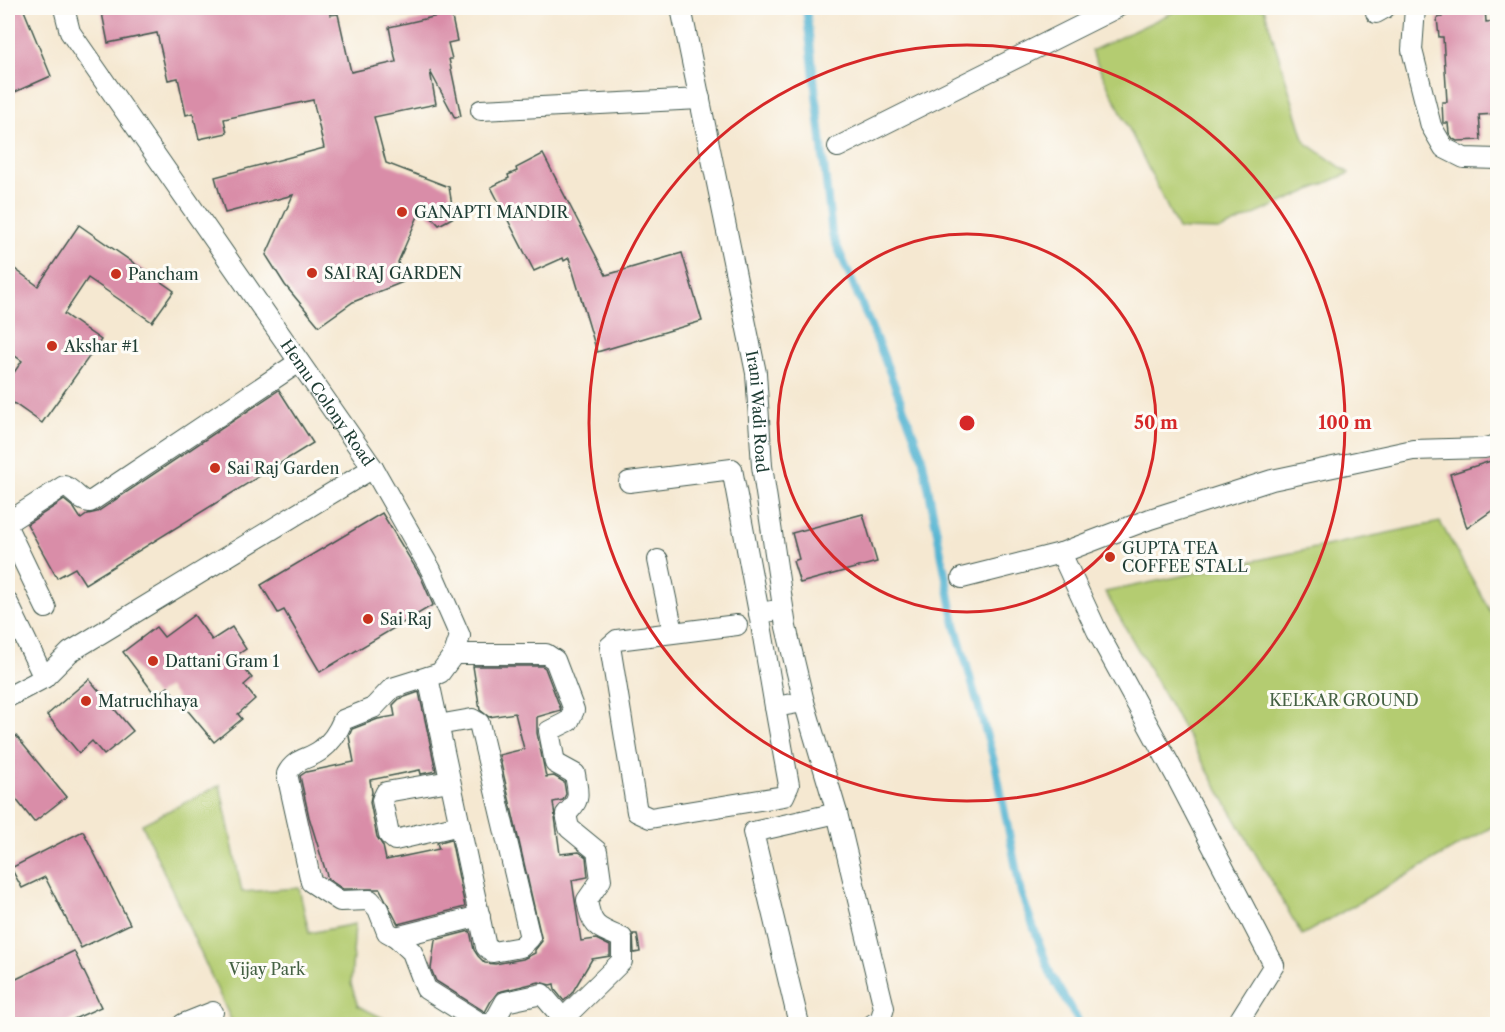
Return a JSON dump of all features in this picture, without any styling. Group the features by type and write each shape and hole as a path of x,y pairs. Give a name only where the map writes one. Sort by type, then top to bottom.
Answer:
{"street":[{"name":"Hemu Colony Road","path":"8,697 44,678 70,652 373,468 70,32 64,8"},
{"name":"Irani Wadi Road","path":"681,8 756,373 762,466 783,609 804,702 837,813 884,1008 880,1021 873,1024"},
{"path":"838,147 1116,8"},
{"path":"1415,8 1412,50 1431,126 1444,148 1464,158 1497,159"},
{"path":"481,110 700,99"},
{"path":"8,522 64,486 82,501 90,502 299,362"},
{"path":"962,578 1061,553 1150,519 1272,480 1413,450 1484,448 1497,445"},
{"path":"629,482 762,466"},
{"path":"373,468 431,570 460,636 454,654 440,673 392,688 373,708 343,720 337,734 321,751 291,765 287,774 311,882 339,901 370,900 378,909 387,932 412,952 426,989 482,1024 491,1024 505,1002 542,994 560,1015 567,1015 622,961 622,938 603,930 590,918 587,900 601,880 597,851 569,828 566,814 576,804 579,796 574,774 555,763 549,731 569,721 574,710 555,660 546,654 454,654"},
{"path":"732,469 789,785 784,796 650,818 637,812 610,646 617,640 738,625"},
{"path":"8,529 46,608"},
{"path":"1061,553 1097,631 1177,778 1274,965 1237,1024"},
{"path":"658,560 673,632"},
{"path":"8,603 44,678"},
{"path":"759,613 783,609"},
{"path":"428,677 438,725 450,781 480,915 486,947 493,952 521,947 530,938 479,723 472,719 438,725"},
{"path":"775,707 804,702"},
{"path":"450,781 386,792 382,800 388,835 395,840 460,825"},
{"path":"799,1024 753,832 837,813"},
{"path":"396,937 480,915"},
{"path":"183,1024 213,1012"}],"green space":[{"path":"1182,8 1264,8 1305,142 1349,173 1220,230 1178,229 1091,51"},
{"name":"KELKAR GROUND","path":"1440,522 1497,623 1497,824 1302,935 1105,592"},
{"name":"Vijay Park","path":"220,785 242,892 299,888 309,933 355,924 351,984 358,1006 395,1024 233,1024 142,824"}],"building":[{"path":"8,8 23,8 51,76 8,95"},
{"path":"101,8 329,8 330,15 338,14 351,72 396,62 389,27 451,13 457,41 448,43 452,59 449,59 461,116 455,118 430,71 436,104 374,117 386,163 449,187 454,217 439,225 422,207 398,262 403,282 353,302 319,326 285,285 266,255 293,195 225,213 215,177 324,148 313,100 224,119 227,133 199,139 193,113 186,115 178,78 168,80 157,33 108,43"},
{"path":"1441,8 1485,8 1486,22 1497,21 1497,114 1479,115 1481,140 1457,141 1449,133 1448,123 1443,123 1442,102 1447,102 1443,37 1439,37 1437,18 1442,17"},
{"path":"543,154 606,275 682,253 702,321 597,352 569,258 564,261 563,258 534,271 491,187 509,178 508,175 517,171 516,168"},
{"path":"79,225 174,291 152,322 88,278 64,314 101,340 42,423 8,399 8,381 22,361 8,351 8,264 38,286"},
{"name":"Sai Raj Garden","path":"279,390 313,443 85,584 75,568 57,578 27,524 64,500 74,508 81,519 97,512"},
{"path":"1497,459 1497,507 1467,528 1450,474"},
{"path":"382,513 420,575 433,605 320,672 284,610 278,613 261,585"},
{"path":"863,514 877,562 800,583 793,561 799,559 792,533"},
{"path":"194,615 212,640 232,627 246,649 234,657 252,678 244,685 255,699 238,714 242,719 214,742 168,687 156,696 123,652 156,627 164,637"},
{"path":"473,666 542,666 545,668 561,710 537,717 537,733 546,777 554,776 564,782 566,794 563,800 553,802 560,854 579,852 586,857 588,877 572,880 581,941 596,939 610,946 610,956 592,959 572,993 564,1001 555,990 554,984 539,982 498,992 485,1012 436,981 431,969 435,940 470,931 474,950 485,963 495,964 523,959 535,953 542,941 499,755 524,749 515,713 489,717 480,710"},
{"name":"Matruchhaya","path":"89,679 133,731 104,755 92,741 79,753 47,715"},
{"path":"419,692 436,771 421,774 420,770 370,780 372,792 370,802 377,837 383,846 386,860 439,849 437,843 451,839 465,907 398,924 380,889 343,889 328,879 309,817 300,776 306,772 354,762 349,736 352,729 378,719 395,716 393,705 399,699"},
{"path":"8,726 66,797 34,822 8,789"},
{"path":"83,831 130,924 81,948 45,877 22,888 11,868"},
{"path":"633,934 637,934 640,952 634,953"},
{"path":"74,951 101,1007 63,1024 8,1024 8,983"}],"waterway":[{"path":"806,8 832,234 881,350 922,456 955,624 996,768 1021,893 1051,975 1080,1024"}],"place":[{"name":"GANAPTI MANDIR","path":"402,212"},
{"name":"SAI RAJ GARDEN","path":"312,273"},
{"name":"Pancham","path":"116,274"},
{"name":"Akshar #1","path":"52,346"},
{"name":"Sai Raj Garden","path":"215,468"},
{"name":"GUPTA TEA COFFEE STALL","path":"1110,557"},
{"name":"Sai Raj","path":"368,619"},
{"name":"Dattani Gram 1","path":"153,661"},
{"name":"Matruchhaya","path":"86,701"}]}
